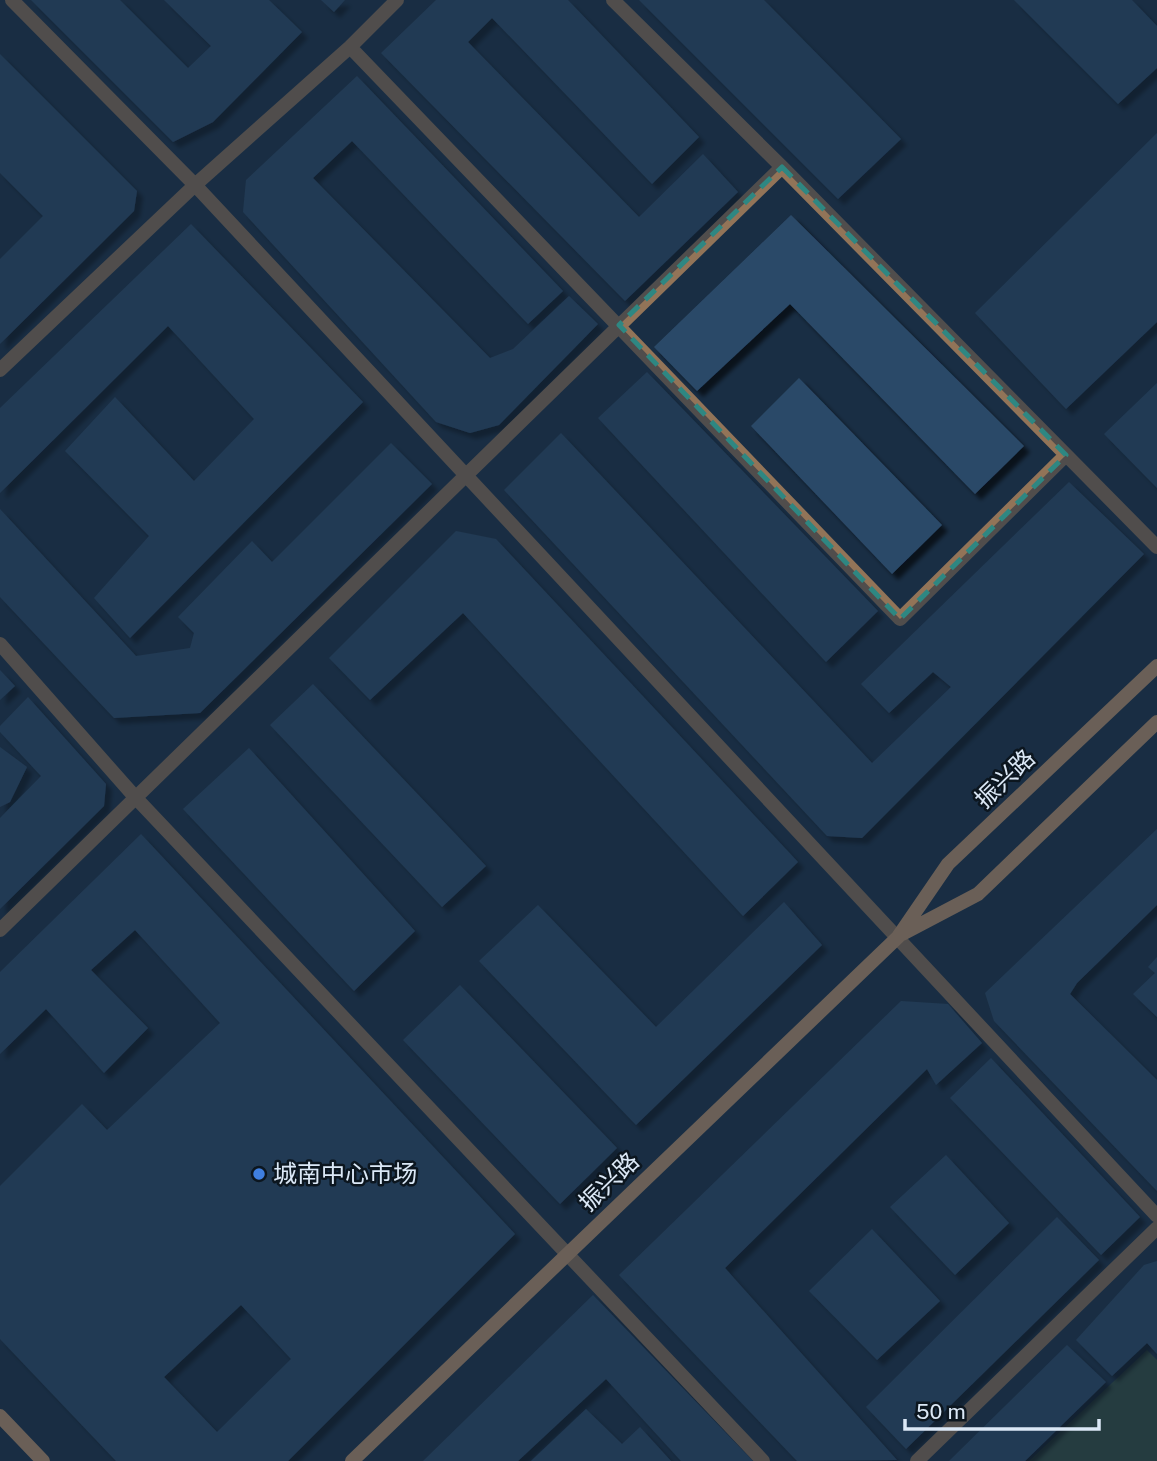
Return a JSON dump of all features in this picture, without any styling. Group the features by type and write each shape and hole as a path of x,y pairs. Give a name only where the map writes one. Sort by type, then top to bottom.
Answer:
{"main road":[{"name":"振兴路","path":"352,1461 898,937 948,864 1157,666"},
{"name":"振兴路","path":"898,937 978,894 1157,722"},
{"path":"0,1416 43,1461"}],"street":[{"path":"12,0 195,186 1157,1216"},
{"path":"0,370 195,186 350,47 397,0"},
{"path":"613,0 1157,547"},
{"path":"350,47 900,618 1066,455"},
{"path":"0,930 782,167"},
{"path":"0,644 135,797 763,1461"},
{"path":"917,1461 1157,1228"}],"highlighted area":[{"path":"782,167 1066,455 900,619 619,325"}],"green space":[{"path":"1147,1350 1157,1360 1157,1461 1029,1461"}],"building":[{"path":"31,0 120,0 188,68 211,46 164,0 269,0 302,32 213,122 173,142"},
{"path":"321,0 345,0 334,12"},
{"path":"436,0 568,0 699,137 652,184 492,18 468,42 639,217 703,154 738,192 625,301 381,53"},
{"path":"639,0 764,0 901,139 838,199"},
{"path":"1014,0 1132,0 1157,26 1157,68 1118,104"},
{"path":"0,54 137,191 134,211 0,344 0,259 43,216 0,173"},
{"path":"357,76 563,291 528,324 352,141 313,178 490,358 513,349 569,296 598,324 499,425 470,433 436,422 243,212 246,180"},
{"path":"1157,133 1157,322 1066,409 975,313"},
{"path":"791,215 1024,446 975,494 790,304 697,391 654,347"},
{"path":"191,224 363,402 130,638 94,598 149,536 65,451 115,397 194,481 254,419 168,326 0,493 0,408"},
{"path":"647,372 878,611 826,662 598,418"},
{"path":"799,378 942,525 892,574 751,426"},
{"path":"1157,383 1157,488 1104,434"},
{"path":"561,433 872,763 951,687 933,672 889,713 861,684 1069,482 1144,554 862,838 827,836 504,490"},
{"path":"391,443 432,484 200,713 114,718 0,597 0,509 136,656 190,648 194,633 178,617 252,541 272,562"},
{"path":"456,531 496,539 798,862 743,916 463,613 370,700 329,658"},
{"path":"0,670 15,686 0,700"},
{"path":"313,684 486,866 442,907 270,725"},
{"path":"28,697 106,784 104,806 0,909 0,818 41,776 0,732 0,726"},
{"path":"0,747 27,767 10,802 0,807"},
{"path":"249,748 415,931 354,991 183,809"},
{"path":"1157,829 1157,905 1077,983 1070,994 1157,1080 1157,1191 994,1021 985,993"},
{"path":"141,834 515,1234 288,1461 116,1461 0,1339 0,1186 82,1104 107,1130 220,1023 135,930 91,970 148,1028 104,1073 46,1009 0,1054 0,972","holes":["241,1305 291,1359 217,1432 164,1377"]},
{"path":"784,902 822,945 636,1125 479,961 538,905 656,1027"},
{"path":"1157,957 1157,1017 1133,994 1155,973 1148,967"},
{"path":"460,985 617,1148 560,1204 403,1040"},
{"path":"901,1001 948,1004 982,1043 936,1085 927,1069 725,1268 897,1460 797,1461 619,1275"},
{"path":"991,1058 1140,1217 1101,1255 950,1098"},
{"path":"946,1155 1009,1223 955,1275 890,1207"},
{"path":"1057,1217 1099,1260 906,1449 866,1407"},
{"path":"872,1229 940,1301 877,1360 809,1291"},
{"path":"1157,1261 1157,1354 1147,1343 1112,1376 1076,1340 1144,1265"},
{"path":"593,1295 753,1461 681,1461 606,1379 518,1461 423,1461"},
{"path":"1067,1345 1106,1382 1025,1461 949,1461"},
{"path":"586,1409 622,1444 640,1427 671,1461 531,1461"}],"place":[{"name":"城南中心市场","path":"259,1174"}]}
